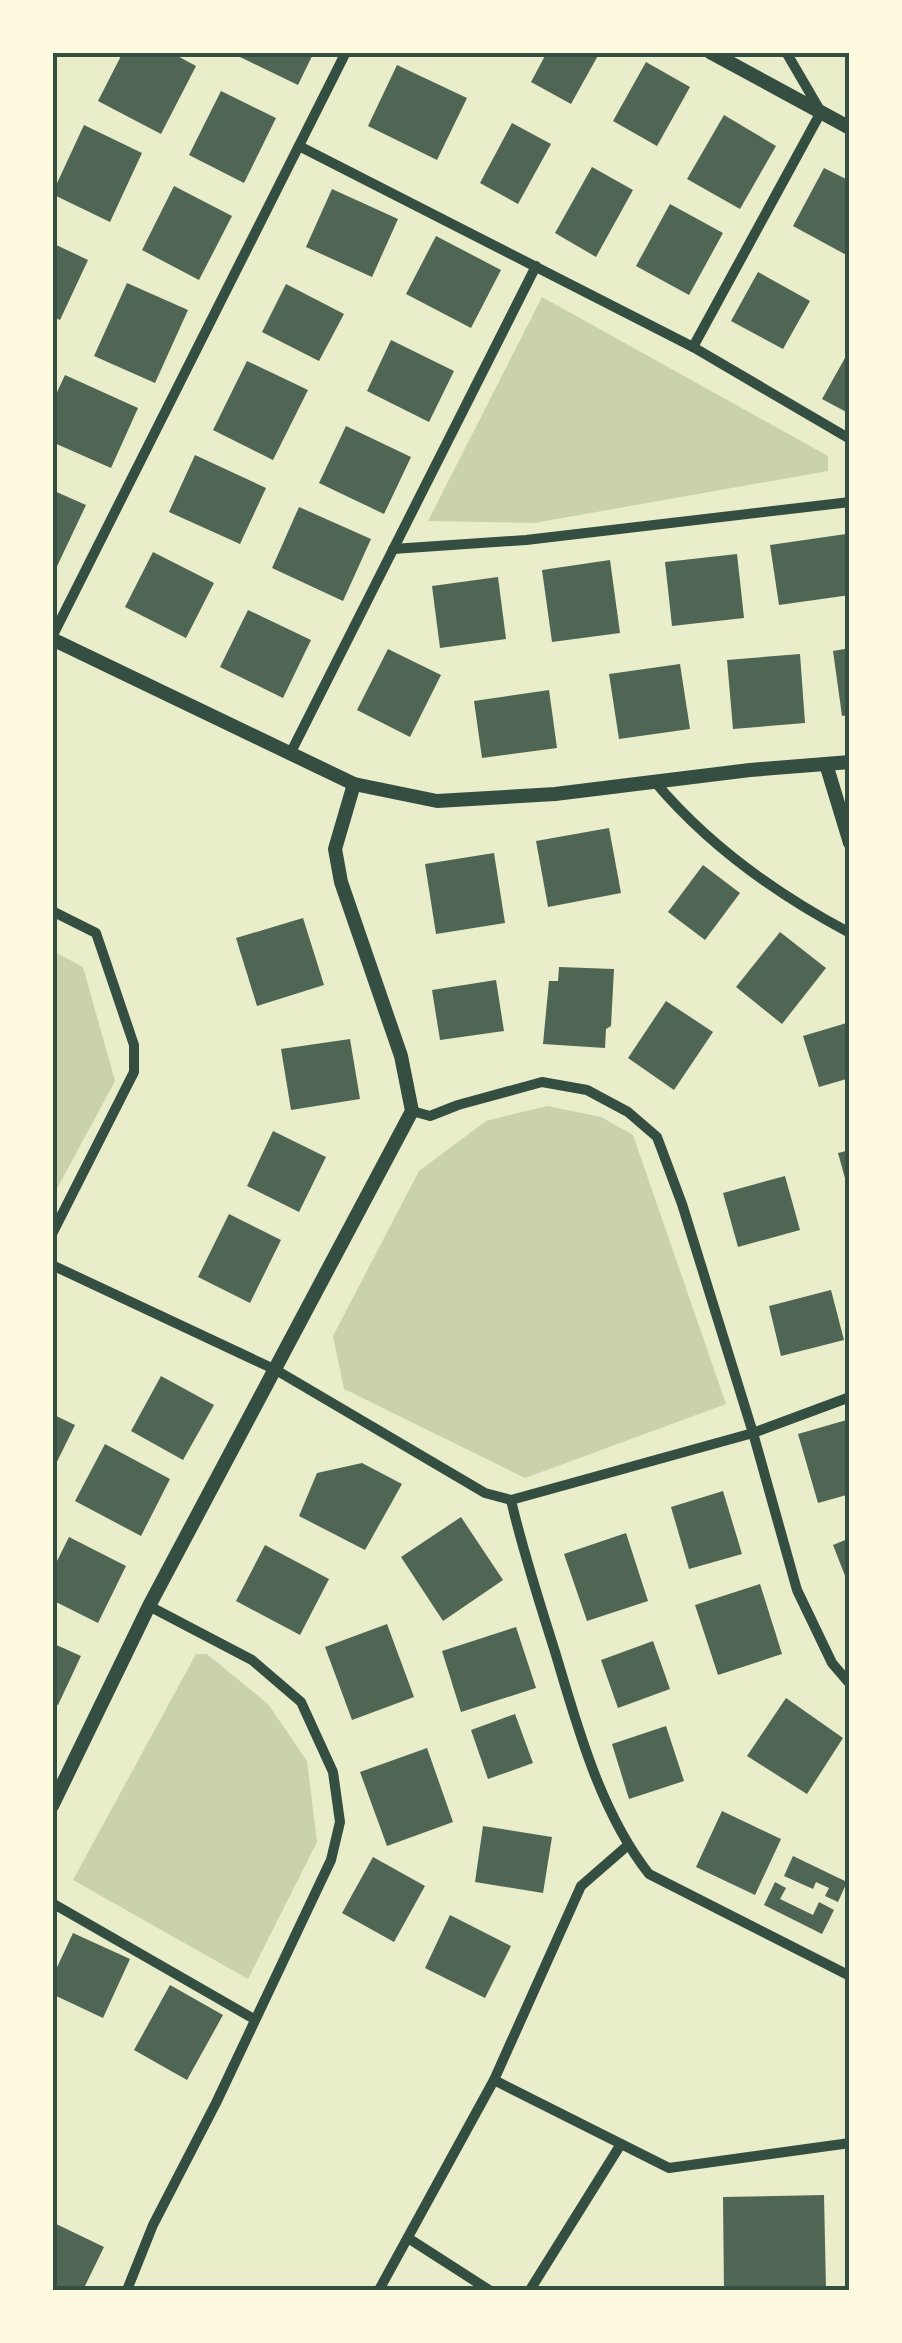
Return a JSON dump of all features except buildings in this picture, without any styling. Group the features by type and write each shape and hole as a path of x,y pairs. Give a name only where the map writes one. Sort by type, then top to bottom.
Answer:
{"street":[{"path":"346,52 52,638 354,784 437,801 555,794 850,762"},
{"path":"710,52 850,128"},
{"path":"786,52 821,112"},
{"path":"694,347 821,112"},
{"path":"300,146 694,347 850,438"},
{"path":"292,752 536,266"},
{"path":"393,549 526,540 850,502"},
{"path":"826,764 850,843"},
{"path":"655,782 688,822 790,902 850,933"},
{"path":"52,1806 150,1606 412,1112 400,1056 342,882 335,849 354,784"},
{"path":"52,911 96,933 134,1045 134,1072 52,1234"},
{"path":"412,1112 430,1116 542,1082 587,1090 628,1112 657,1138 682,1204 753,1434 796,1590 832,1663 850,1684"},
{"path":"52,1265 276,1370 485,1493 511,1500 753,1434 850,1397"},
{"path":"511,1500 578,1729 627,1846 650,1874 850,1976"},
{"path":"127,2290 153,2225 216,2103 331,1860 340,1822 333,1772 301,1702 252,1660 150,1606"},
{"path":"380,2290 494,2080 580,1886 627,1846"},
{"path":"52,1903 254,2019"},
{"path":"494,2080 669,2168 850,2144"},
{"path":"530,2290 621,2144"},
{"path":"408,2238 489,2290"}],"green space":[{"path":"542,297 828,456 828,471 534,523 428,521"},
{"path":"53,951 83,967 115,1081 53,1196"},
{"path":"547,1106 601,1117 633,1135 726,1404 525,1478 344,1389 333,1336 419,1171 486,1121"},
{"path":"196,1654 207,1654 268,1704 307,1761 317,1842 248,1979 73,1880"}]}
